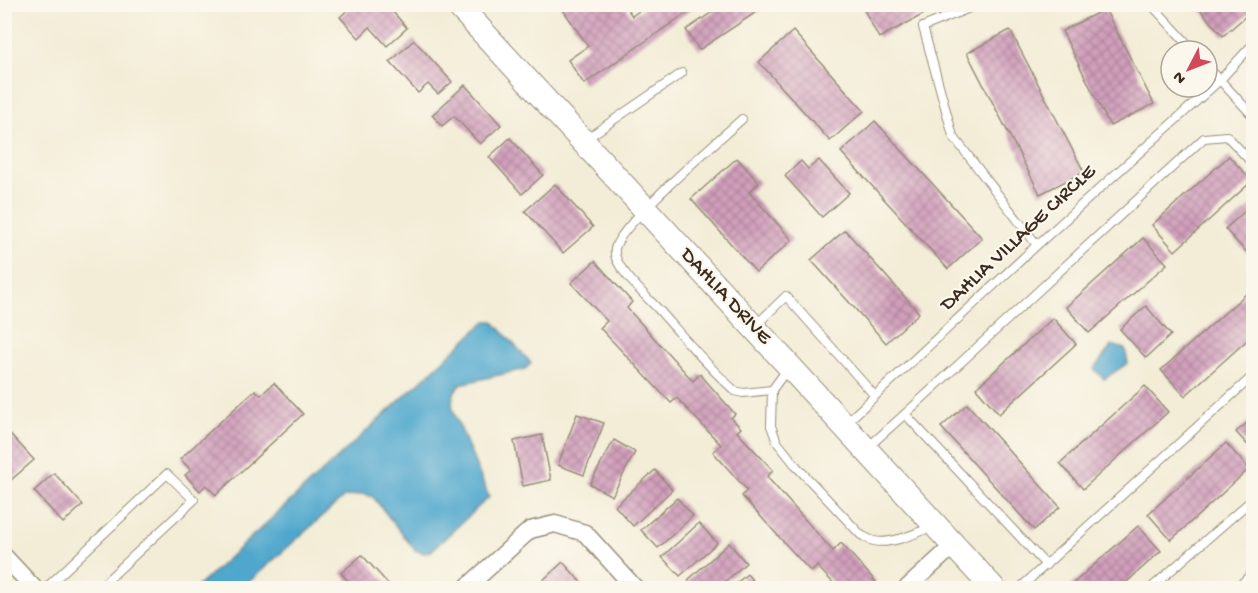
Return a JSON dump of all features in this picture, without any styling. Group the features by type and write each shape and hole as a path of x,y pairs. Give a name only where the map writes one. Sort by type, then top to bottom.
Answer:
{"street":[{"name":"DAHLIA DRIVE","path":"457,4 993,588"},
{"path":"466,588 530,530 555,524 585,532 635,588"},
{"path":"906,588 953,546"},
{"path":"5,556 34,588"}],"lane":[{"path":"979,4 923,27 953,136 1037,245"},
{"path":"1151,4 1183,39"},
{"name":"DAHLIA VILLAGE CIRCLE","path":"843,426 1037,245 1220,80 1254,43"},
{"path":"583,141 682,73"},
{"path":"1220,80 1254,117"},
{"path":"742,118 645,209 624,232 615,248 615,258 686,340 735,391 743,393 772,390"},
{"path":"865,449 1204,138 1227,136 1254,165"},
{"path":"753,327 786,296 875,396"},
{"path":"789,367 772,390 771,426 777,442 797,467 861,535 874,541 885,542 913,535 935,525"},
{"path":"1020,588 1254,375"},
{"path":"905,414 1046,565"},
{"path":"46,588 167,474 194,500 99,588"},
{"path":"1151,588 1254,498"},
{"path":"1236,588 1254,573"}],"water":[{"path":"486,321 493,321 531,363 525,369 460,384 456,390 452,399 453,410 489,497 430,552 415,550 373,497 364,494 344,497 242,588 196,588"},
{"path":"1112,345 1125,349 1128,363 1104,379 1094,369"}],"building":[{"path":"354,4 386,4 407,28 387,46 370,27 359,38 340,17"},
{"path":"559,4 624,4 632,16 649,4 699,4 584,84 568,60 588,46"},
{"path":"724,4 762,4 764,7 699,50 686,30"},
{"path":"861,4 943,4 879,38"},
{"path":"1195,4 1254,4 1254,9 1223,36"},
{"path":"1105,9 1154,104 1110,126 1062,31"},
{"path":"1010,30 1084,172 1040,194 967,53"},
{"path":"793,31 864,111 830,141 759,62"},
{"path":"414,40 452,82 438,94 428,84 418,93 390,62"},
{"path":"465,85 501,125 480,144 454,116 442,126 432,115"},
{"path":"875,121 982,238 948,269 841,152"},
{"path":"510,138 543,175 522,194 489,157"},
{"path":"1229,156 1252,181 1175,251 1152,225"},
{"path":"737,158 759,183 749,192 792,240 756,272 691,199"},
{"path":"819,160 849,193 822,217 785,176 801,161 808,169"},
{"path":"555,184 593,227 563,253 525,211"},
{"path":"1251,206 1254,209 1254,260 1225,229"},
{"path":"845,230 919,313 886,343 811,260"},
{"path":"1143,238 1167,264 1089,333 1066,307"},
{"path":"595,261 632,302 627,308 693,381 700,374 735,414 731,418 741,428 737,432 773,470 767,477 833,551 841,543 876,582 869,588 838,588 817,566 811,572 742,496 747,490 713,452 721,445 677,398 671,403 600,328 607,321 571,283"},
{"path":"1246,294 1254,302 1254,334 1185,396 1161,370"},
{"path":"1146,306 1171,335 1146,358 1120,329"},
{"path":"1053,318 1076,344 999,414 976,388"},
{"path":"274,383 303,414 216,495 206,485 200,491 185,475 191,470 180,459 255,390 261,395"},
{"path":"1145,386 1168,412 1083,489 1060,463"},
{"path":"967,404 1060,507 1034,530 941,427"},
{"path":"577,414 604,423 584,475 558,465"},
{"path":"1254,417 1254,452 1236,432"},
{"path":"4,427 34,460 4,486"},
{"path":"542,435 551,480 523,486 514,441"},
{"path":"614,440 635,452 612,496 590,484"},
{"path":"1226,443 1249,469 1171,540 1148,514"},
{"path":"655,470 672,490 633,526 615,506"},
{"path":"54,473 83,505 63,523 34,491"},
{"path":"677,498 693,516 658,548 641,530"},
{"path":"699,523 717,543 680,576 662,557"},
{"path":"1138,526 1161,551 1120,588 1068,588"},
{"path":"729,543 746,563 718,588 695,588 688,580"},
{"path":"362,555 392,588 355,588 341,573"},
{"path":"563,562 586,588 548,588 542,581"},
{"path":"747,574 759,588 731,588"}]}
